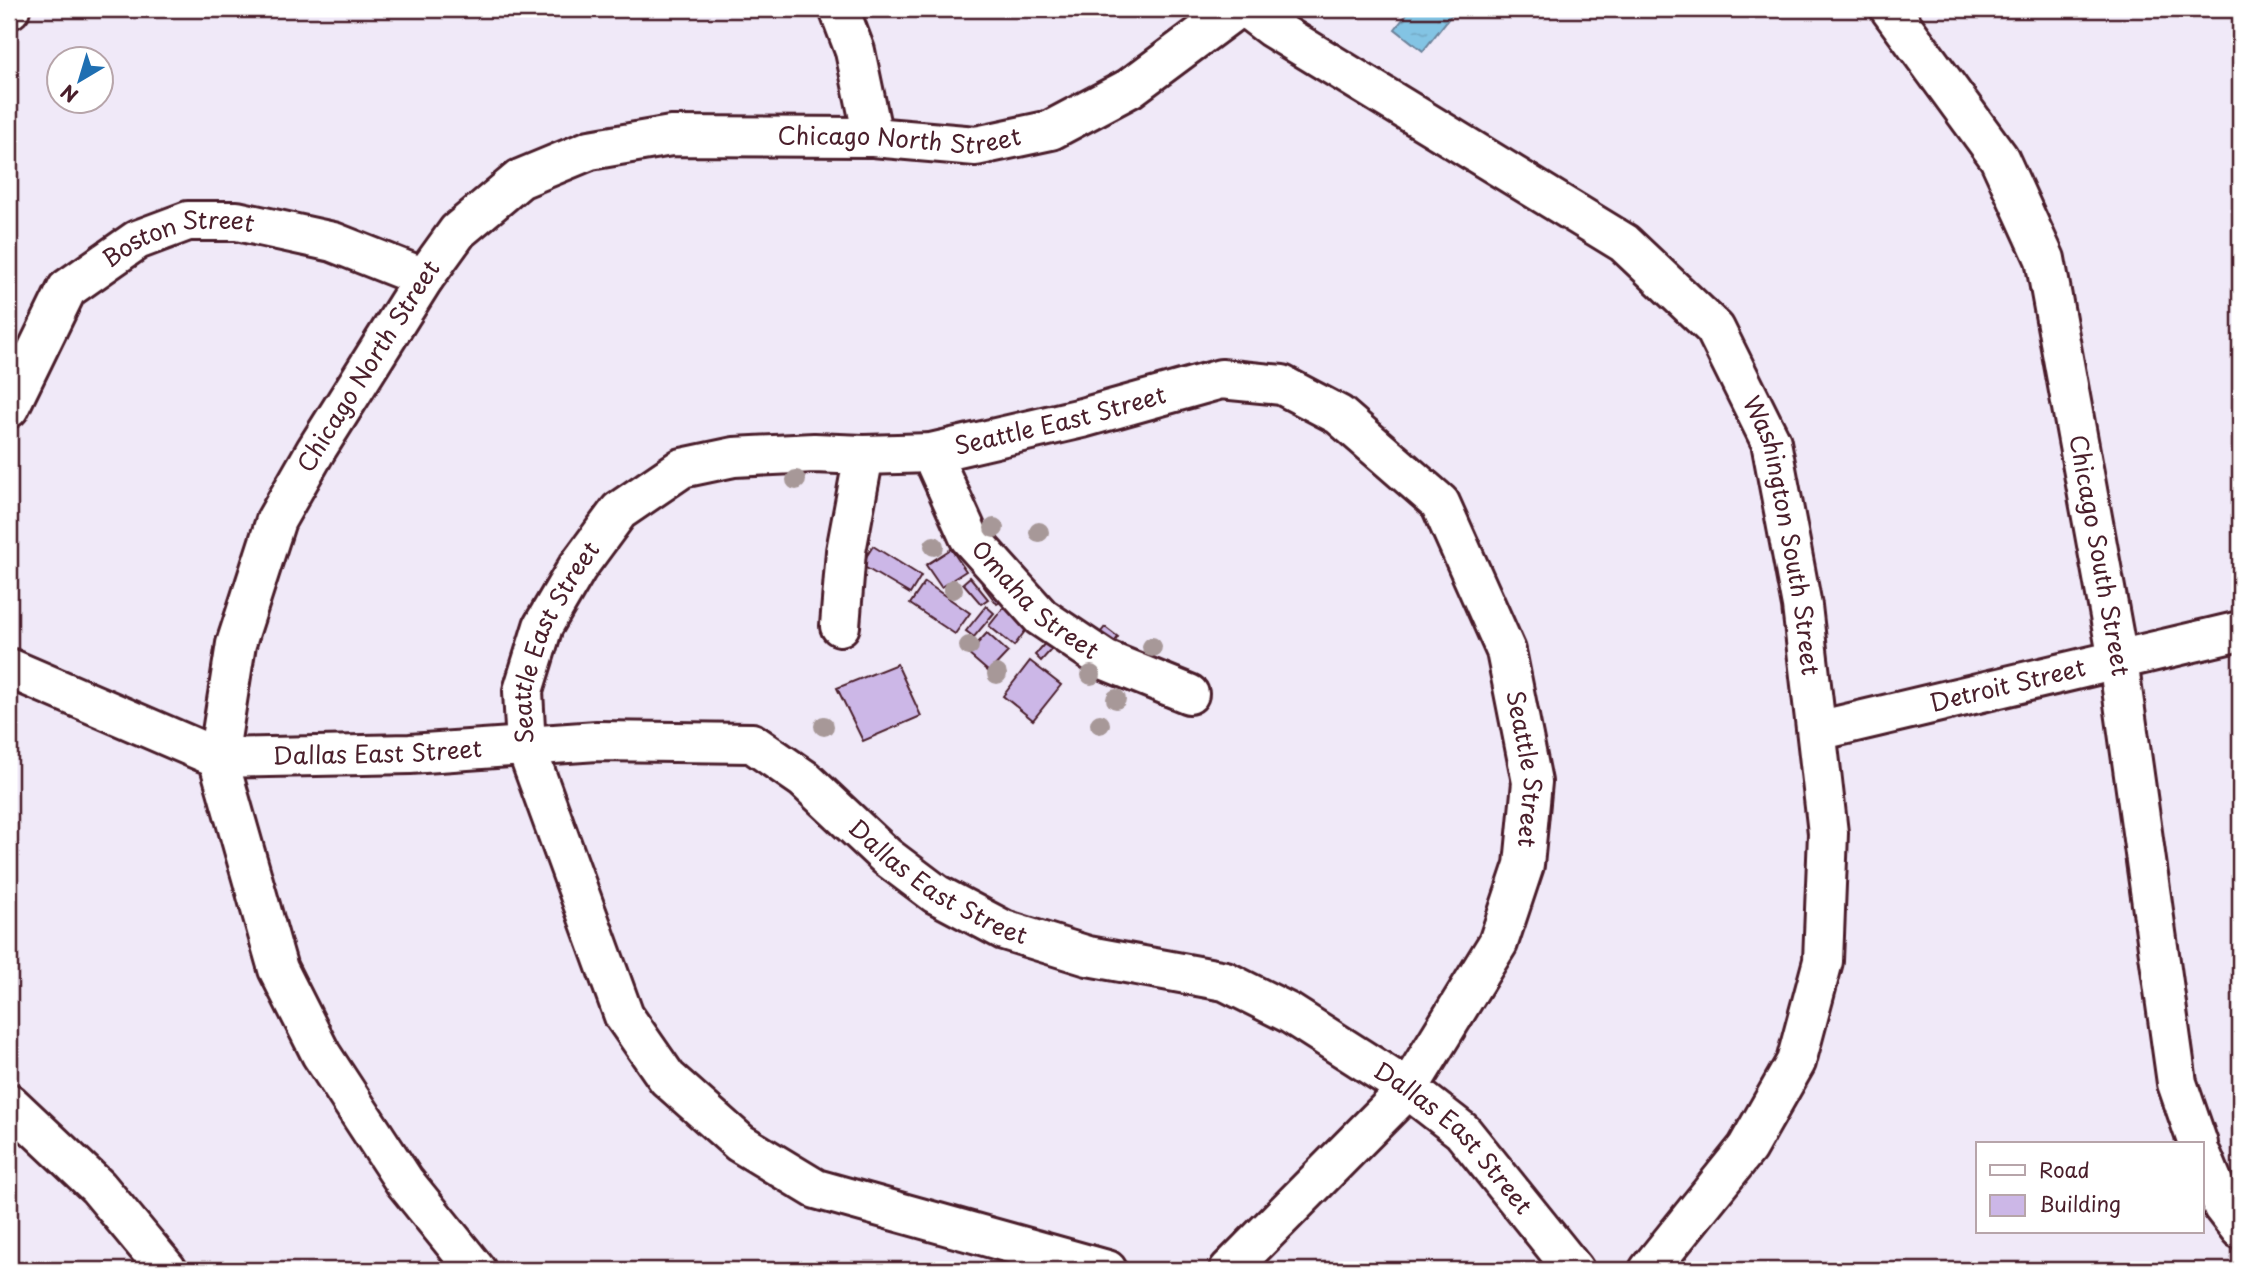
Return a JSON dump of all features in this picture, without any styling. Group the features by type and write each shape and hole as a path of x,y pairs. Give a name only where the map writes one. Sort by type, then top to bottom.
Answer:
{"street":[{"path":"839,9 855,51 873,137"},
{"name":"Chicago North Street","path":"476,1270 404,1181 321,1054 278,969 218,758 236,644 276,520 316,450 424,278 458,231 520,179 590,150 671,136 873,137 976,146 1051,130 1130,88 1236,9"},
{"name":"Washington South Street","path":"1247,9 1284,35 1624,243 1715,329 1771,442 1802,606 1828,833 1823,961 1796,1062 1747,1148 1649,1270"},
{"name":"Chicago South Street","path":"1890,9 1999,158 2045,259 2118,660 2177,1083 2197,1142"},
{"name":"Boston Street","path":"9,408 67,289 137,240 188,221 237,221 333,242 424,278"},
{"name":"Seattle East Street","path":"1107,1270 816,1189 740,1143 667,1078 624,1016 526,747 523,691 543,626 577,568 619,511 682,468 734,457 814,453 931,453 1082,418 1221,379 1282,385"},
{"name":"Seattle Street","path":"1229,1270 1408,1089 1498,943 1524,865 1532,782 1506,652 1440,503 1339,415 1282,385"},
{"name":"Omaha Street","path":"931,453 969,537 1041,617 1105,660 1189,694"},
{"path":"840,626 846,551 864,455"},
{"name":"Detroit Street","path":"1817,731 2240,631"},
{"path":"9,668 218,758"},
{"name":"Dallas East Street","path":"218,758 410,754 597,741 752,743 804,779 887,857 947,900 1004,930 1088,956 1225,981 1289,1013 1408,1089 1462,1131 1574,1270"},
{"path":"9,1103 98,1187 167,1270"},
{"path":"2204,1161 2223,1208 2240,1229"}],"water":[{"path":"1411,9 1456,9 1423,51 1395,29"}],"building":[{"path":"873,546 921,576 910,594 861,565"},
{"path":"951,549 966,571 941,587 926,565"},
{"path":"970,577 988,599 981,604 963,583"},
{"path":"987,580 1003,600 997,604 982,584"},
{"path":"925,582 970,613 955,634 910,604"},
{"path":"986,606 994,613 974,637 966,631"},
{"path":"1004,607 1028,627 1014,646 989,626"},
{"path":"1105,627 1118,637 1107,652 1093,642"},
{"path":"987,633 1008,652 989,672 968,654"},
{"path":"1051,636 1058,642 1041,661 1035,655"},
{"path":"1030,661 1061,685 1033,720 1003,696"},
{"path":"897,664 921,716 863,741 837,688"}]}
